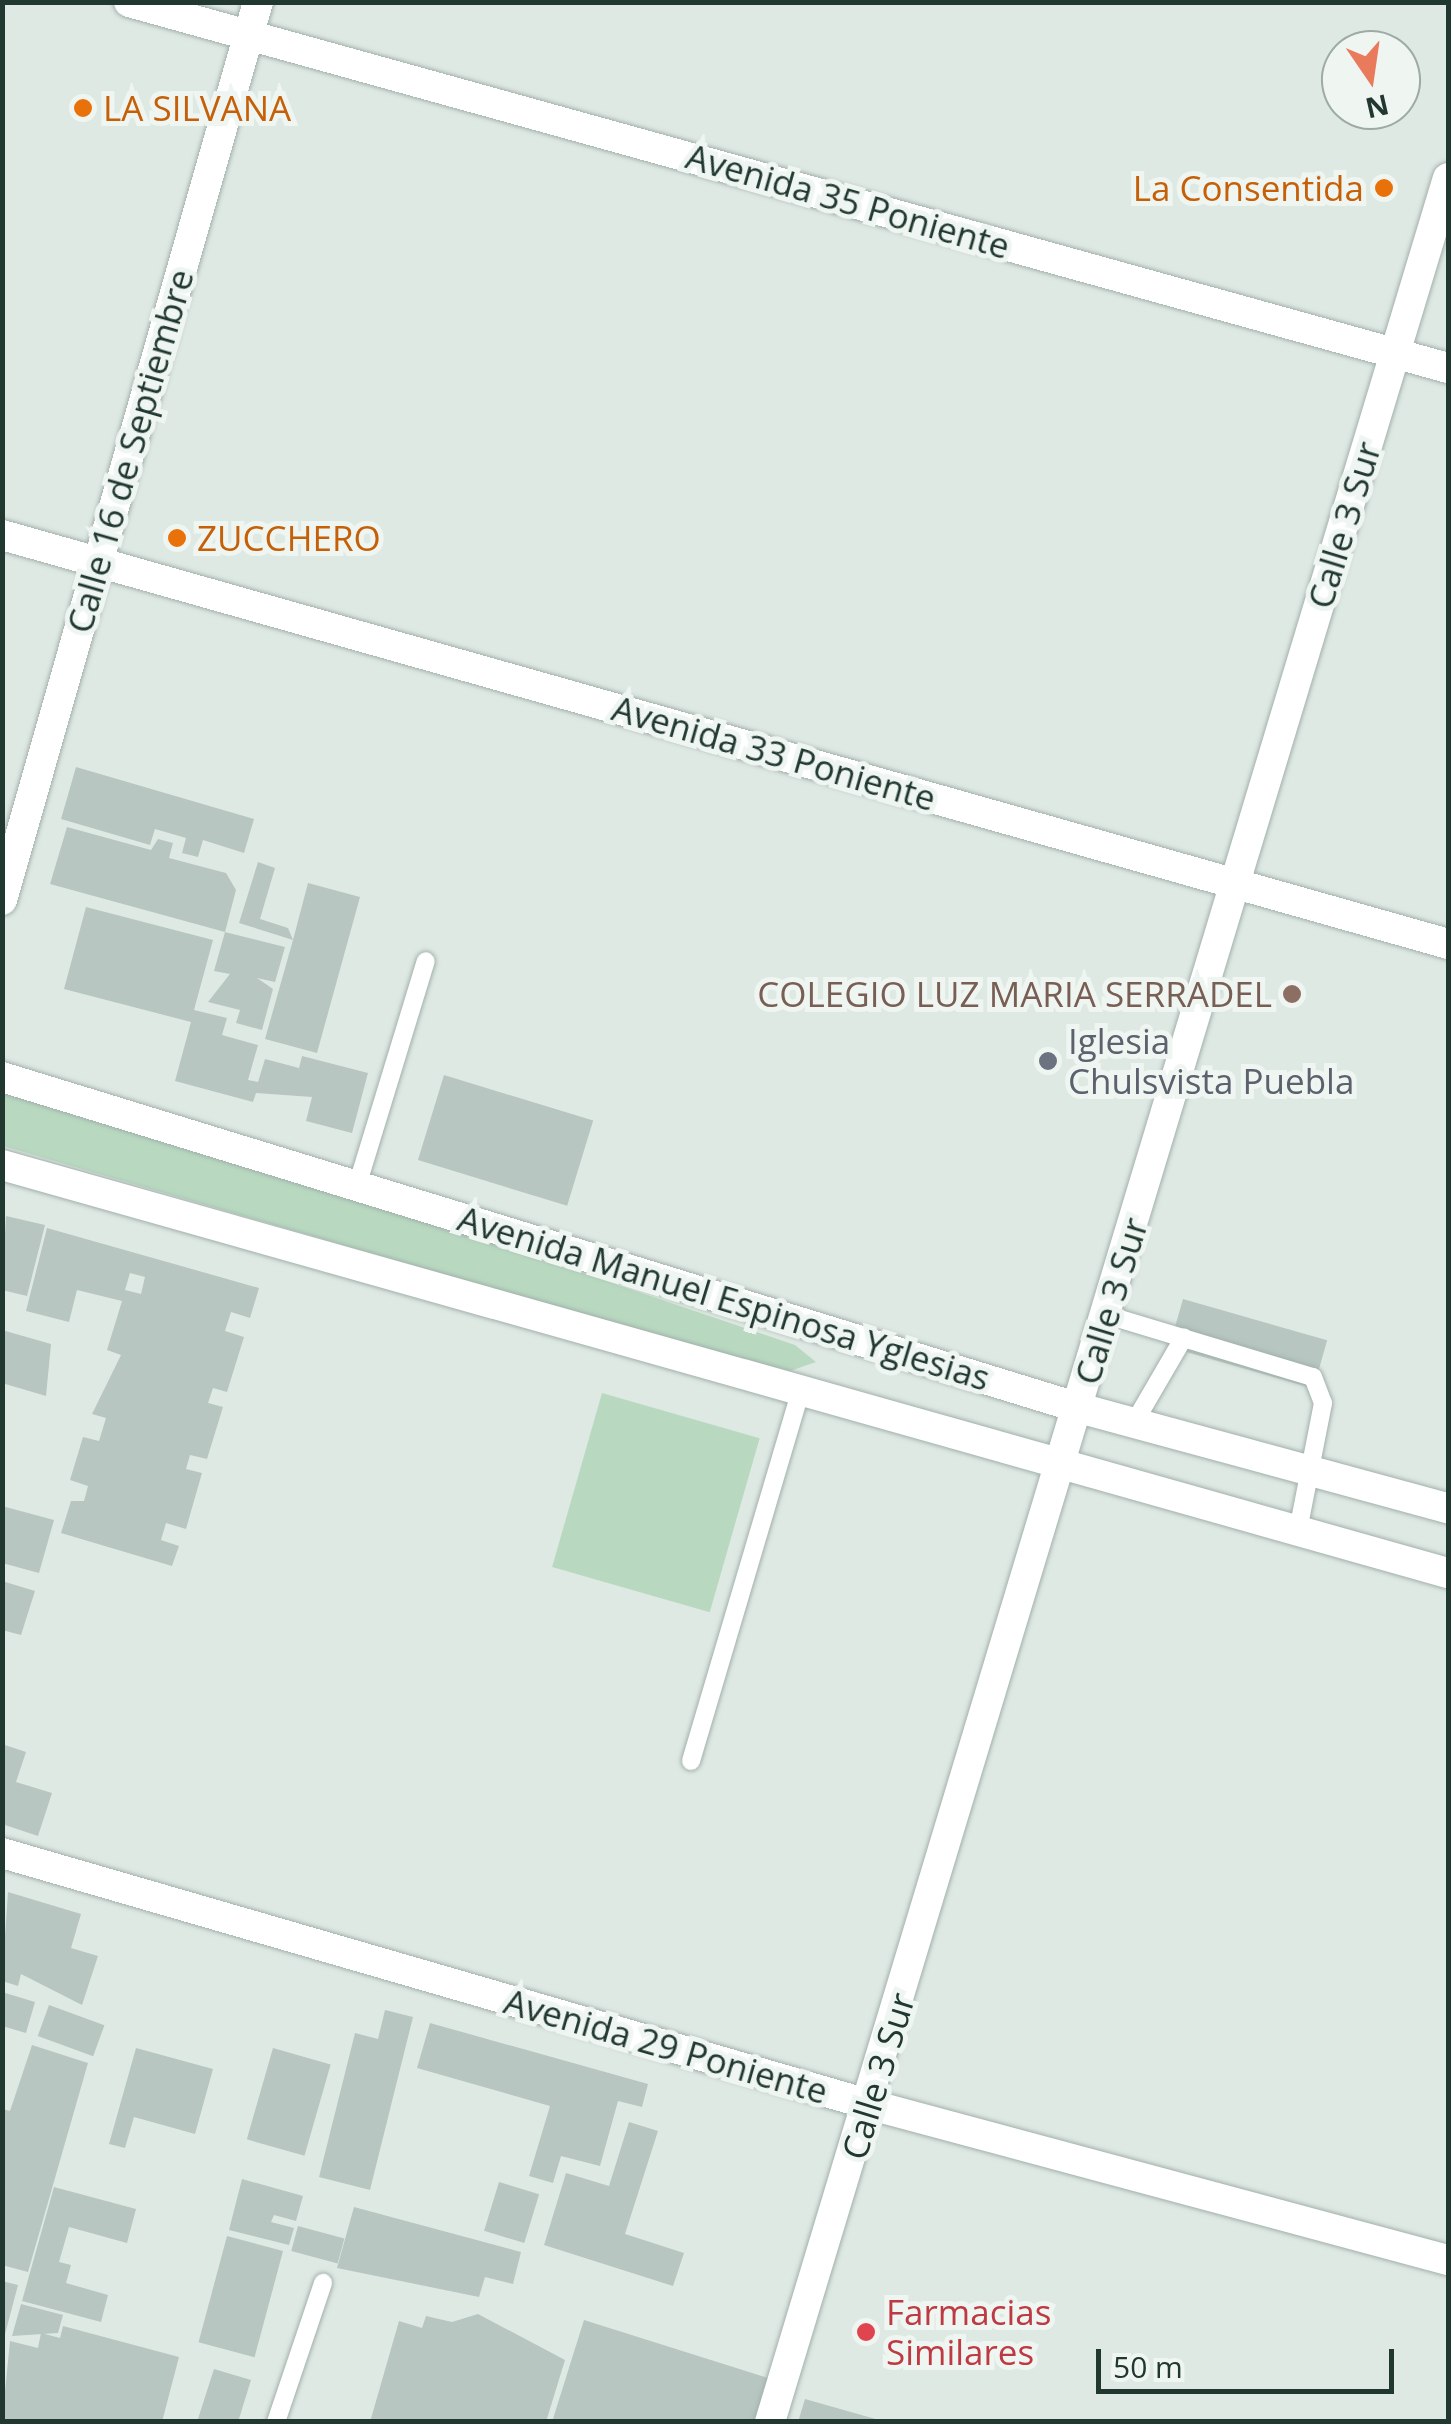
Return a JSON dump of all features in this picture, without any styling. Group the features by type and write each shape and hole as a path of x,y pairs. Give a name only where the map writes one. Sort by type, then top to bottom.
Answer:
{"street":[{"name":"Avenida 35 Poniente","path":"129,2 1448,368"},
{"name":"Calle 16 de Septiembre","path":"2,900 258,2"},
{"name":"Calle 3 Sur","path":"770,2422 870,2105 1448,178"},
{"name":"Avenida 33 Poniente","path":"2,535 1448,944"},
{"name":"Avenida Manuel Espinosa Yglesias","path":"2,1077 1080,1408 1448,1508"},
{"name":"Avenida Manuel Espinosa Yglesias","path":"2,1165 1448,1573"},
{"name":"Avenida 29 Poniente","path":"2,1853 870,2105 1448,2260"}],"lane":[{"path":"357,1186 426,962"},
{"path":"1107,1315 1313,1377 1322,1403 1298,1531"},
{"path":"1134,1423 1184,1337"},
{"path":"691,1761 800,1392"},
{"path":"276,2422 323,2283"}],"green space":[{"path":"2,1086 343,1192 795,1345 816,1362 790,1371 657,1336 3,1146"},
{"path":"602,1393 760,1438 710,1612 552,1567"}],"building":[{"path":"76,767 254,819 244,853 203,840 198,857 182,853 186,838 155,829 150,845 61,819"},
{"path":"67,827 151,850 158,839 173,843 169,858 226,873 236,890 225,932 50,884"},
{"path":"258,862 275,868 260,919 288,928 293,940 239,923"},
{"path":"308,883 360,897 317,1053 265,1039"},
{"path":"86,907 213,940 194,1010 227,1018 222,1035 258,1045 248,1080 258,1082 265,1059 299,1068 302,1056 368,1073 352,1133 306,1121 312,1097 256,1093 253,1102 175,1081 191,1022 64,989"},
{"path":"225,932 285,947 275,982 257,978 273,989 262,1030 236,1023 240,1010 208,1002 230,974 214,971"},
{"path":"444,1075 593,1121 567,1206 418,1160"},
{"path":"6,1216 45,1225 27,1296 2,1290"},
{"path":"47,1228 259,1288 250,1318 231,1312 225,1331 244,1337 227,1392 213,1388 208,1403 223,1407 207,1459 190,1455 186,1469 202,1473 186,1529 166,1523 161,1540 179,1546 172,1566 61,1533 71,1501 84,1501 88,1486 70,1480 83,1437 99,1441 106,1418 92,1414 121,1355 107,1350 122,1301 77,1290 69,1322 26,1311","holes":["130,1273 145,1277 141,1294 125,1290"]},
{"path":"1183,1299 1327,1340 1313,1388 1169,1347"},
{"path":"2,1330 51,1344 46,1396 2,1383"},
{"path":"2,1506 54,1520 39,1573 2,1563"},
{"path":"2,1581 35,1591 21,1635 2,1630"},
{"path":"2,1744 26,1752 16,1782 52,1793 38,1836 2,1824"},
{"path":"8,1892 81,1914 71,1948 98,1956 82,2005 21,1974 18,1986 2,1981"},
{"path":"2,1992 35,2002 26,2033 2,2026"},
{"path":"49,2005 104,2025 93,2056 38,2036"},
{"path":"385,2010 413,2017 370,2190 319,2177 355,2033 378,2039"},
{"path":"430,2023 648,2084 642,2107 618,2101 600,2166 561,2156 553,2183 529,2176 550,2106 417,2068"},
{"path":"32,2045 88,2063 28,2272 2,2265 2,2109 10,2111"},
{"path":"136,2048 213,2069 195,2134 134,2117 125,2148 109,2144"},
{"path":"273,2048 331,2065 304,2156 247,2139"},
{"path":"629,2122 658,2131 625,2234 684,2253 673,2286 544,2245 566,2173 609,2186"},
{"path":"242,2179 303,2196 296,2221 274,2215 271,2222 294,2228 289,2245 229,2230"},
{"path":"499,2182 539,2194 524,2243 484,2231"},
{"path":"54,2187 136,2209 127,2243 69,2227 59,2262 71,2265 66,2283 108,2295 101,2322 22,2301"},
{"path":"354,2207 521,2252 513,2284 485,2277 479,2297 337,2268"},
{"path":"298,2226 344,2238 338,2264 291,2251"},
{"path":"227,2236 283,2251 255,2357 199,2342"},
{"path":"2,2281 18,2285 4,2338 2,2338"},
{"path":"21,2304 63,2315 58,2333 12,2336"},
{"path":"478,2314 565,2360 546,2422 370,2422 399,2321 422,2328 426,2316 452,2322"},
{"path":"584,2320 768,2378 754,2422 552,2422"},
{"path":"63,2326 179,2357 162,2422 2,2422 10,2341 38,2348 41,2333 60,2338"},
{"path":"214,2369 251,2380 238,2422 197,2422"},
{"path":"805,2399 879,2420 879,2422 798,2422"}],"place":[{"name":"LA SILVANA","path":"83,108"},
{"name":"La Consentida","path":"1384,188"},
{"name":"ZUCCHERO","path":"177,538"},
{"name":"COLEGIO LUZ MARIA SERRADEL","path":"1292,994"},
{"name":"Iglesia Chulsvista Puebla","path":"1048,1061"},
{"name":"Farmacias Similares","path":"866,2332"}]}
